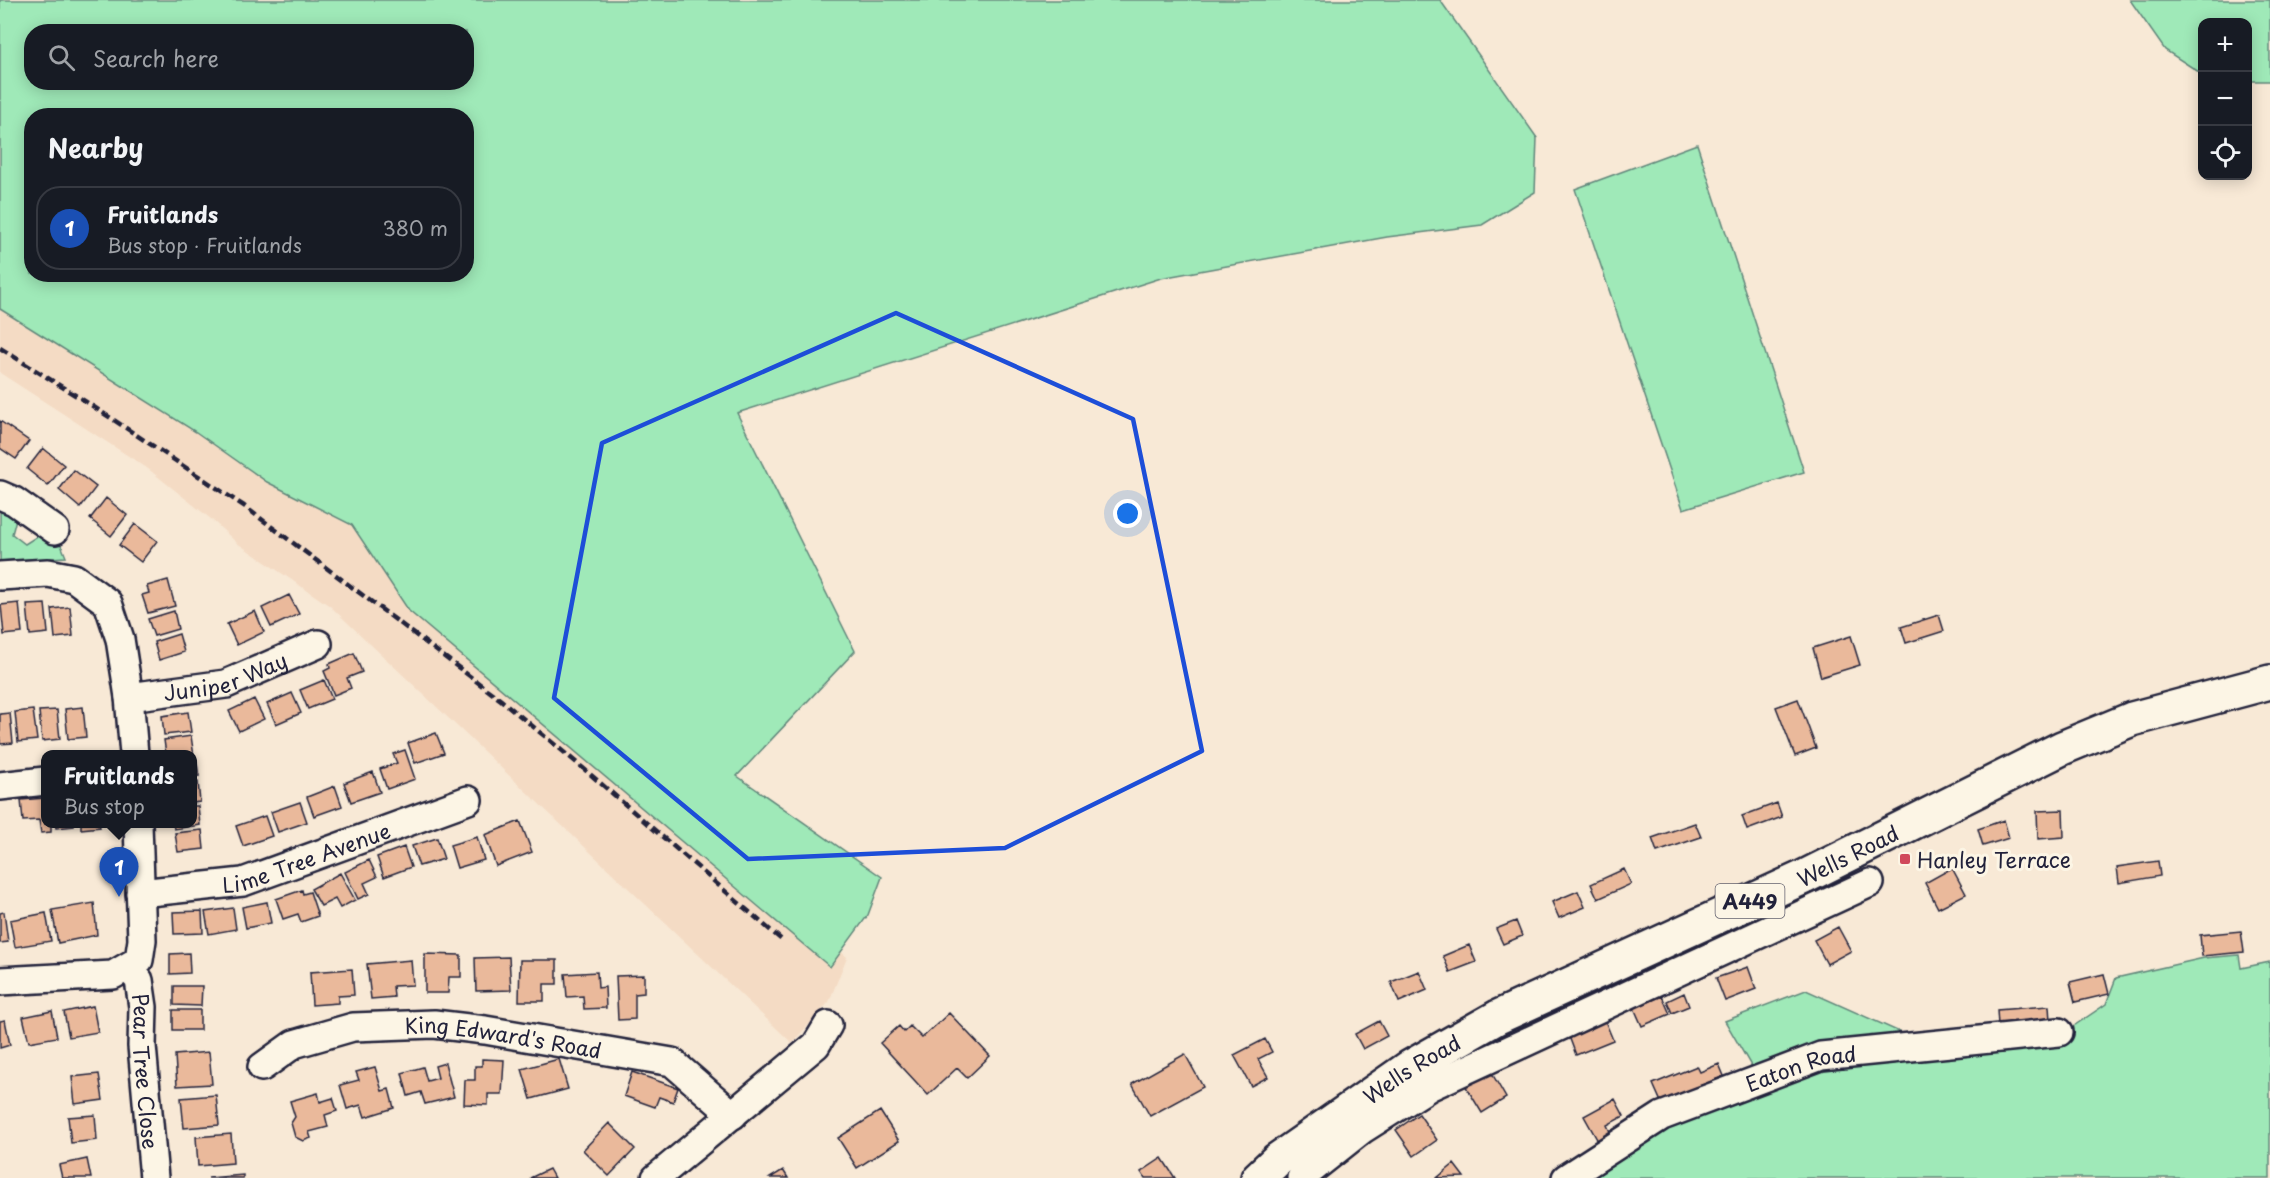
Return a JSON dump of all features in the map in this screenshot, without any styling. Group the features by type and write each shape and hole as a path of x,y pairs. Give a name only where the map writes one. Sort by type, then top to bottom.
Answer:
{"highway":[{"name":"Wells Road","path":"1258,1178 1277,1160 1410,1066 1498,1017 1804,877 2062,748 2132,718 2270,682"}],"street":[{"path":"0,495 14,501 38,526"},
{"path":"0,576 48,573 74,578 108,603 120,639 129,697 134,750"},
{"name":"Juniper Way","path":"129,697 226,684 318,644"},
{"path":"0,786 41,781"},
{"name":"Lime Tree Avenue","path":"140,893 243,882 468,800"},
{"path":"0,981 113,975 139,960 142,940 138,828"},
{"path":"1301,1178 1364,1129 1429,1087 1870,883"},
{"name":"Pear Tree Close","path":"128,968 139,980 143,1008 142,1046 154,1178"},
{"name":"King Edward's Road","path":"262,1067 294,1044 353,1027 434,1024 454,1026 672,1062 733,1115"},
{"path":"656,1178 816,1045 828,1025"},
{"name":"Eaton Road","path":"1566,1178 1662,1116 1821,1056 2059,1032"}],"highlighted area":[{"path":"896,313 1133,419 1202,751 1005,848 748,859 554,698 602,443"}],"shaded area":[{"path":"0,309 196,432 267,482 352,525 847,957 829,1002 792,1043 330,606 237,543 147,468 0,373"}],"green space":[{"path":"0,0 1440,0 1537,138 1535,192 1482,225 1387,237 1161,278 737,413 855,651 737,776 882,877 868,915 830,967 409,611 352,525 267,482 196,432 0,309"},
{"path":"2130,0 2270,0 2270,81 2252,81 2252,18 2198,18 2198,71 2165,50"},
{"path":"1697,144 1804,472 1683,509 1575,189"},
{"path":"0,502 16,519 12,534 25,544 39,535 59,540 66,557 0,561"},
{"path":"2239,955 2241,968 2270,962 2270,1178 1579,1178 1754,1071 1725,1021 1806,990 1904,1034 2056,1043 2062,1034 2106,1004 2116,978 2204,958"}],"building":[{"path":"0,421 29,441 16,459 0,448"},
{"path":"43,448 64,465 48,486 27,469"},
{"path":"74,470 96,487 80,508 59,490"},
{"path":"106,498 127,515 111,536 90,519"},
{"path":"135,524 157,541 141,562 119,545"},
{"path":"168,580 175,606 148,613 142,595 149,593 147,586"},
{"path":"289,595 299,614 271,627 262,608"},
{"path":"19,603 22,633 4,635 1,605"},
{"path":"45,604 48,633 30,635 27,605"},
{"path":"70,607 73,636 55,638 52,609"},
{"path":"174,611 178,629 154,636 148,619"},
{"path":"255,611 264,632 237,645 227,624"},
{"path":"1939,615 1944,631 1906,643 1901,627"},
{"path":"179,634 184,652 159,660 154,642"},
{"path":"1851,636 1860,665 1821,677 1813,648"},
{"path":"354,653 362,672 347,678 351,688 334,695 324,671 330,668 329,664"},
{"path":"324,680 332,699 308,709 300,690"},
{"path":"292,693 301,713 276,724 267,704"},
{"path":"254,699 264,719 239,731 229,711"},
{"path":"1798,699 1816,748 1795,756 1776,707"},
{"path":"83,707 86,737 68,739 65,709"},
{"path":"33,710 37,740 18,742 15,712"},
{"path":"57,710 60,739 42,741 39,711"},
{"path":"188,712 191,732 164,735 162,716"},
{"path":"10,713 13,743 0,744 0,714"},
{"path":"436,733 444,753 415,763 408,743"},
{"path":"191,736 193,750 165,750 164,740"},
{"path":"405,750 415,779 387,789 380,769 397,763 393,754"},
{"path":"373,772 380,792 351,802 344,783"},
{"path":"197,782 200,802 197,802"},
{"path":"335,786 342,806 314,816 307,797"},
{"path":"41,798 41,828 51,828 51,832 41,833 39,820 23,821 21,800"},
{"path":"300,802 307,822 278,832 271,812"},
{"path":"1777,803 1782,817 1747,830 1742,816"},
{"path":"197,806 198,806 200,825 197,825"},
{"path":"2063,810 2064,837 2038,839 2037,811"},
{"path":"265,816 272,836 243,846 236,826"},
{"path":"2004,820 2009,838 1983,846 1978,829"},
{"path":"520,821 532,852 496,866 485,835"},
{"path":"1695,823 1701,837 1657,852 1652,838"},
{"path":"202,830 204,849 178,852 175,833"},
{"path":"477,837 484,860 457,868 450,845"},
{"path":"437,838 444,859 419,866 412,846"},
{"path":"404,847 411,867 384,877 377,857"},
{"path":"369,860 377,877 364,883 369,894 358,899 345,872"},
{"path":"2158,861 2160,876 2119,883 2117,867"},
{"path":"1952,868 1966,894 1938,908 1925,883"},
{"path":"1624,869 1631,884 1598,899 1591,884"},
{"path":"340,873 355,900 340,908 335,899 321,906 311,889"},
{"path":"302,890 303,894 310,892 318,916 301,922 298,914 283,919 276,899"},
{"path":"1578,891 1585,907 1559,918 1552,902"},
{"path":"267,902 271,923 246,928 242,907"},
{"path":"94,903 97,935 58,943 52,910"},
{"path":"233,908 236,929 209,934 205,912"},
{"path":"202,911 203,933 174,934 173,912"},
{"path":"4,912 8,942 0,943 0,913"},
{"path":"46,913 51,941 15,947 10,920"},
{"path":"1516,921 1522,936 1503,944 1496,929"},
{"path":"1838,927 1851,951 1827,964 1814,940"},
{"path":"2241,931 2244,952 2202,956 2200,935"},
{"path":"1469,945 1476,962 1450,972 1443,956"},
{"path":"189,953 190,973 170,974 170,954"},
{"path":"425,954 461,955 461,977 449,977 448,993 425,993"},
{"path":"509,957 511,990 476,991 475,958"},
{"path":"411,960 413,985 393,986 394,997 371,999 367,964"},
{"path":"520,960 557,960 557,984 544,984 544,1001 519,1001"},
{"path":"1748,967 1756,989 1725,1001 1716,978"},
{"path":"352,969 354,995 338,996 338,1003 312,1005 310,972"},
{"path":"1419,971 1427,990 1399,1002 1391,982"},
{"path":"597,972 598,988 605,987 606,1008 584,1009 583,996 567,997 565,974"},
{"path":"2104,974 2109,994 2075,1002 2070,982"},
{"path":"644,975 644,993 635,994 635,1019 618,1020 616,976"},
{"path":"174,986 202,986 201,1006 174,1005"},
{"path":"1684,993 1689,1006 1672,1013 1667,1001"},
{"path":"1662,996 1670,1014 1642,1026 1634,1008"},
{"path":"93,1006 98,1032 69,1037 64,1012"},
{"path":"2049,1006 2050,1021 1998,1025 1997,1010"},
{"path":"173,1010 200,1010 200,1030 173,1030"},
{"path":"52,1011 57,1037 29,1042 23,1017"},
{"path":"949,1013 990,1056 967,1078 957,1068 928,1095 880,1043 899,1026 904,1032 910,1026 922,1038"},
{"path":"1603,1016 1613,1040 1576,1055 1567,1031"},
{"path":"5,1020 10,1045 0,1048 0,1021"},
{"path":"1379,1021 1387,1036 1363,1049 1355,1034"},
{"path":"1265,1039 1272,1052 1258,1059 1268,1077 1251,1086 1234,1055"},
{"path":"209,1052 212,1084 177,1086 175,1055"},
{"path":"1185,1054 1203,1087 1150,1116 1132,1084"},
{"path":"482,1059 504,1060 502,1094 488,1094 488,1105 464,1104 465,1080 475,1080 475,1066 482,1066"},
{"path":"559,1059 568,1089 531,1099 522,1069"},
{"path":"445,1063 454,1097 425,1104 421,1092 408,1096 402,1073 423,1067 427,1081 438,1078 435,1066"},
{"path":"1719,1064 1724,1076 1661,1102 1653,1084 1697,1066 1700,1072"},
{"path":"375,1067 382,1091 389,1089 394,1108 365,1117 361,1105 347,1109 340,1085 359,1080 356,1072"},
{"path":"1490,1070 1506,1098 1482,1113 1465,1085"},
{"path":"632,1072 678,1088 673,1102 659,1097 655,1107 624,1096"},
{"path":"99,1074 103,1100 75,1104 72,1077"},
{"path":"318,1093 320,1102 333,1098 337,1111 325,1115 328,1127 309,1132 311,1138 303,1141 295,1137 291,1123 295,1117 290,1101"},
{"path":"216,1095 219,1125 184,1128 181,1098"},
{"path":"1615,1099 1624,1116 1607,1125 1611,1134 1598,1141 1584,1116"},
{"path":"880,1111 899,1141 857,1168 838,1138"},
{"path":"1419,1114 1437,1140 1414,1156 1396,1130"},
{"path":"95,1115 97,1140 71,1143 68,1117"},
{"path":"609,1123 635,1149 609,1176 583,1150"},
{"path":"231,1134 233,1163 198,1166 196,1137"},
{"path":"1162,1158 1175,1178 1145,1178 1141,1172"},
{"path":"87,1159 91,1178 62,1178 59,1165"},
{"path":"1454,1164 1464,1177 1437,1178"},
{"path":"549,1169 554,1178 530,1178"},
{"path":"783,1170 788,1178 770,1178"},
{"path":"243,1175 243,1178 208,1178"}],"railway":[{"path":"0,348 244,506 413,633 501,700 583,768 784,942"}],"place":[{"name":"Hanley Terrace","path":"1905,859"},
{"name":"Fruitlands","path":"119,897"}]}
